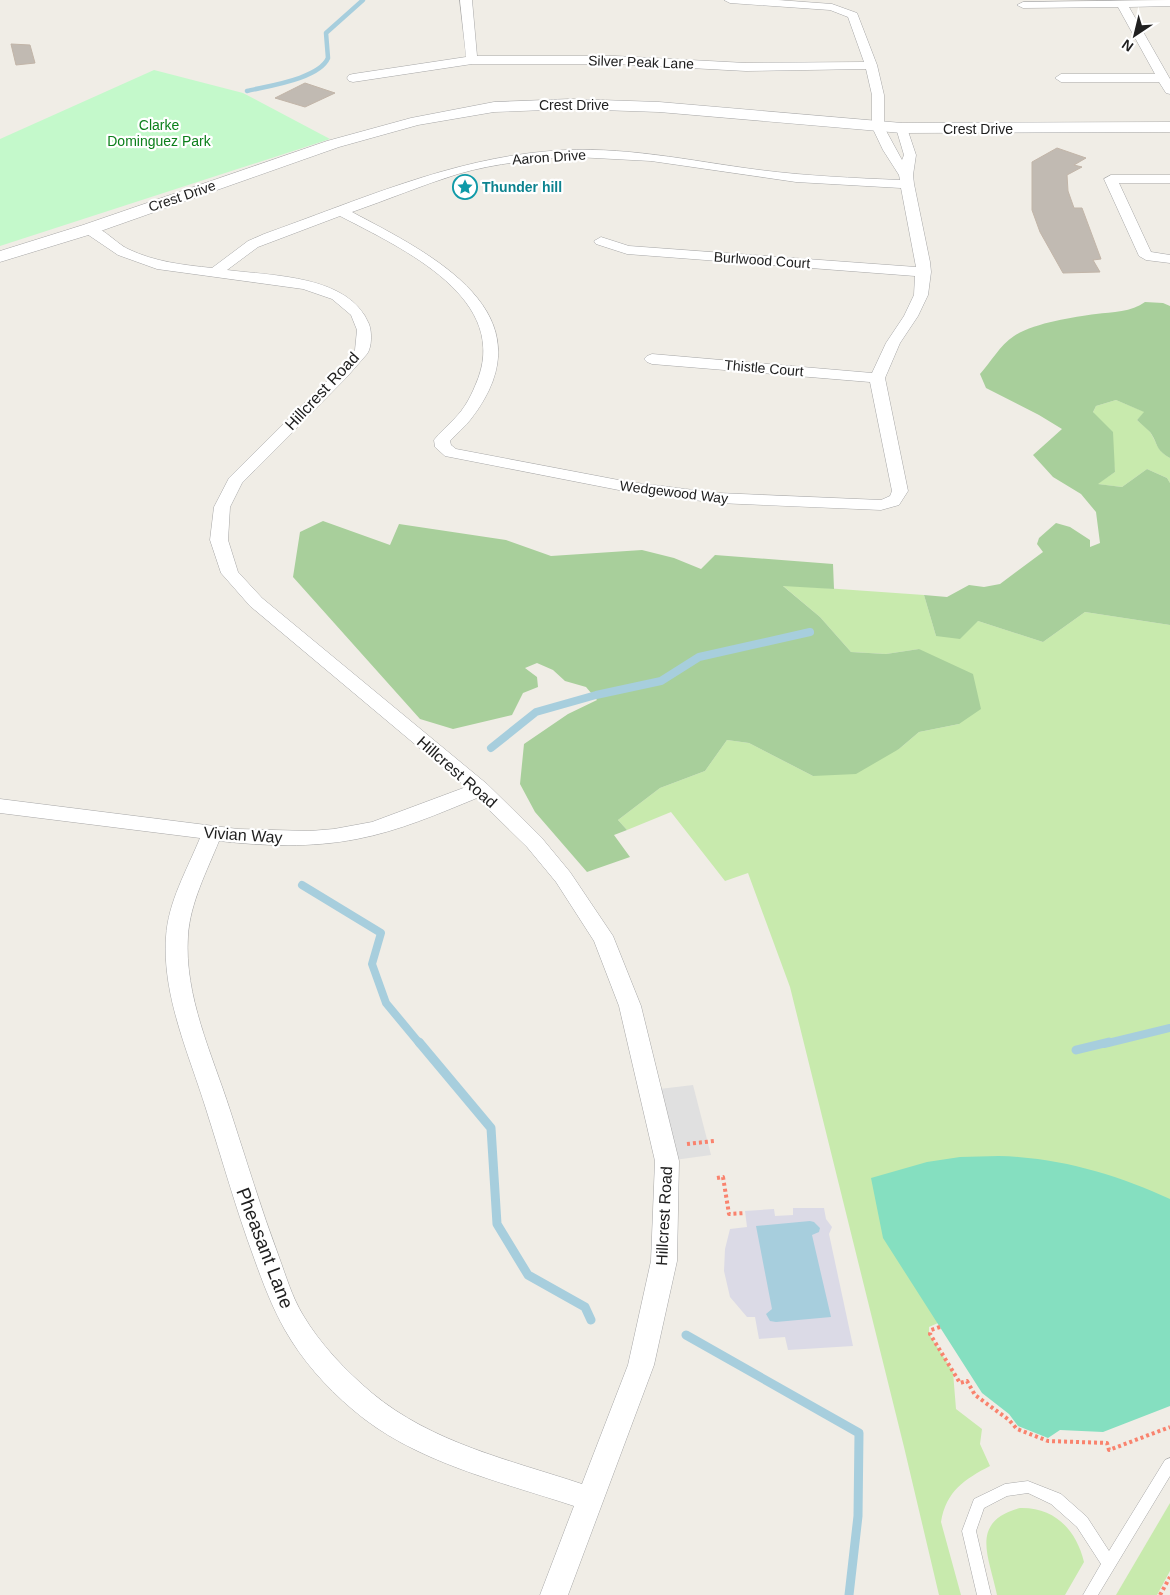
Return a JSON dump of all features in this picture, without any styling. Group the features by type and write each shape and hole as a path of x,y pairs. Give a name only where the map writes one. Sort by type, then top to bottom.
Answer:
{"street":[{"path":"466,0 472,60"},
{"path":"730,0 832,7 853,15 871,65 878,95 878,127 906,179 924,272 921,295 911,316 893,343 877,378"},
{"path":"1023,6 1170,3"},
{"path":"1122,4 1170,90"},
{"name":"Silver Peak Lane","path":"353,78 472,60 615,60 746,67 871,65"},
{"path":"1061,78 1162,78"},
{"name":"Crest Drive","path":"0,257 89,229 333,144 416,121 494,107 571,104 659,107 902,128 1170,127"},
{"path":"902,128 910,155 906,179"},
{"name":"Aaron Drive","path":"214,274 232,258 253,244 340,211 477,165 559,155 602,154 650,157 813,180 906,179"},
{"path":"892,155 910,155"},
{"path":"1170,179 1110,179 1146,256 1170,259"},
{"name":"Wedgewood Way","path":"340,211 440,268 470,294 485,322 490,337 490,366 479,394 471,408 456,427 447,433 442,440 443,447 451,453 628,487 718,498 888,504 897,499 900,491 877,378"},
{"name":"Hillcrest Road","path":"89,229 123,252 162,266 305,284 337,296 357,313 364,330 362,351 341,375 235,481 222,507 219,540 230,573 256,602 480,789 534,842 590,914 605,941 630,1006 667,1161 664,1261 642,1365 554,1595"},
{"name":"Burlwood Court","path":"601,241 627,250 924,272"},
{"name":"Thistle Court","path":"652,359 877,378"},
{"name":"Vivian Way","path":"0,806 212,833 315,838 357,832 397,822 480,789"},
{"name":"Pheasant Lane","path":"212,833 185,902 177,936 180,988 244,1194 281,1296 294,1323 311,1348 336,1376 364,1403 404,1430 449,1451 590,1499"}],"lane":[{"path":"1090,1595 1170,1464"},
{"path":"984,1595 969,1531 979,1504 1005,1490 1028,1487 1056,1499 1082,1522 1109,1563"}],"path":[{"path":"717,1178 723,1177 729,1214 745,1213"},
{"path":"940,1327 931,1330 930,1334 960,1383 967,1381 975,1395 1009,1420 1017,1429 1048,1441 1107,1443 1108,1450 1170,1427"},
{"path":"1160,1595 1170,1577"}],"green space":[{"name":"Clarke Dominguez Park","path":"154,70 243,93 330,139 0,246 0,139"},
{"path":"1145,302 1163,303 1170,306 1170,458 1162,452 1150,432 1137,420 1144,412 1116,400 1096,406 1093,412 1113,432 1115,472 1098,484 1122,487 1147,469 1167,478 1170,483 1170,625 1085,612 1043,642 978,621 960,639 936,636 924,595 947,597 969,585 984,587 1000,584 1043,552 1037,544 1039,538 1056,523 1070,527 1090,540 1090,547 1100,543 1096,512 1081,494 1053,477 1033,455 1062,429 986,388 980,374 1004,344 1022,331 1065,319 1128,310"},
{"path":"1116,400 1145,412 1137,420 1150,432 1160,449 1170,458 1170,483 1167,478 1147,469 1122,487 1097,484 1115,472 1113,456 1093,412 1096,406"},
{"path":"323,521 390,545 399,524 506,540 551,556 642,550 674,558 701,569 715,555 833,564 834,589 783,586 820,617 851,652 886,654 919,649 973,674 981,709 959,724 919,732 899,749 856,774 813,776 749,743 727,740 705,771 660,788 618,820 627,830 614,835 630,857 587,872 535,812 520,784 524,744 568,714 597,700 586,687 565,681 553,670 537,663 525,668 537,677 538,687 523,693 512,715 453,729 420,719 293,577 300,532"},
{"path":"782,585 924,595 936,636 978,621 1043,642 1085,612 1170,625 1170,1406 940,1327 938,1323 929,1327 929,1334 953,1372 956,1409 982,1429 980,1444 990,1466 972,1476 958,1487 947,1502 941,1522 961,1595 939,1595 790,987 748,873 725,881 671,812 627,830 618,820 660,788 705,771 727,740 749,743 813,776 899,749 919,732 959,724 919,649 886,654 851,652 820,617"},
{"path":"1011,1156 1077,1166 1115,1177 1170,1199 1170,1406 1103,1432 1060,1430 1048,1438 1018,1426 1009,1414 982,1393 883,1238 871,1178 927,1162 960,1157"},
{"path":"1170,1503 1170,1571 1157,1595 1116,1595"},
{"path":"1020,1508 1043,1511 1053,1516 1062,1522 1075,1540 1084,1562 1065,1595 997,1595 987,1554 986,1542 988,1531 994,1522 1004,1514"}],"shaded area":[{"path":"693,1085 711,1155 667,1161 651,1090"},
{"path":"793,1208 824,1208 826,1219 832,1227 829,1234 853,1346 788,1350 785,1337 759,1339 755,1317 747,1317 730,1297 724,1271 725,1249 730,1229 747,1227 745,1211 774,1209 775,1216 793,1215"}],"water":[{"path":"810,1221 820,1228 819,1232 812,1235 831,1317 770,1321 766,1314 772,1309 756,1226"}],"building":[{"path":"11,44 30,45 35,63 16,65"},
{"path":"305,83 335,93 305,107 275,98"},
{"path":"1057,148 1086,158 1074,165 1082,167 1067,175 1068,191 1074,208 1082,208 1101,259 1093,260 1100,272 1063,273 1040,232 1032,210 1032,162"}],"waterway":[{"path":"247,91 304,76 323,65 328,58 326,33 363,0"},
{"path":"491,748 536,712 596,695 661,681 699,657 810,632"},
{"path":"302,885 381,933 372,964 386,1003 420,1044"},
{"path":"1104,1044 1170,1028"},
{"path":"419,1042 491,1128 497,1224 528,1275 585,1307 591,1320"},
{"path":"1076,1050 1109,1042"},
{"path":"686,1335 859,1433 858,1516 849,1595"}],"place":[{"name":"Thunder hill","path":"465,187"}]}
